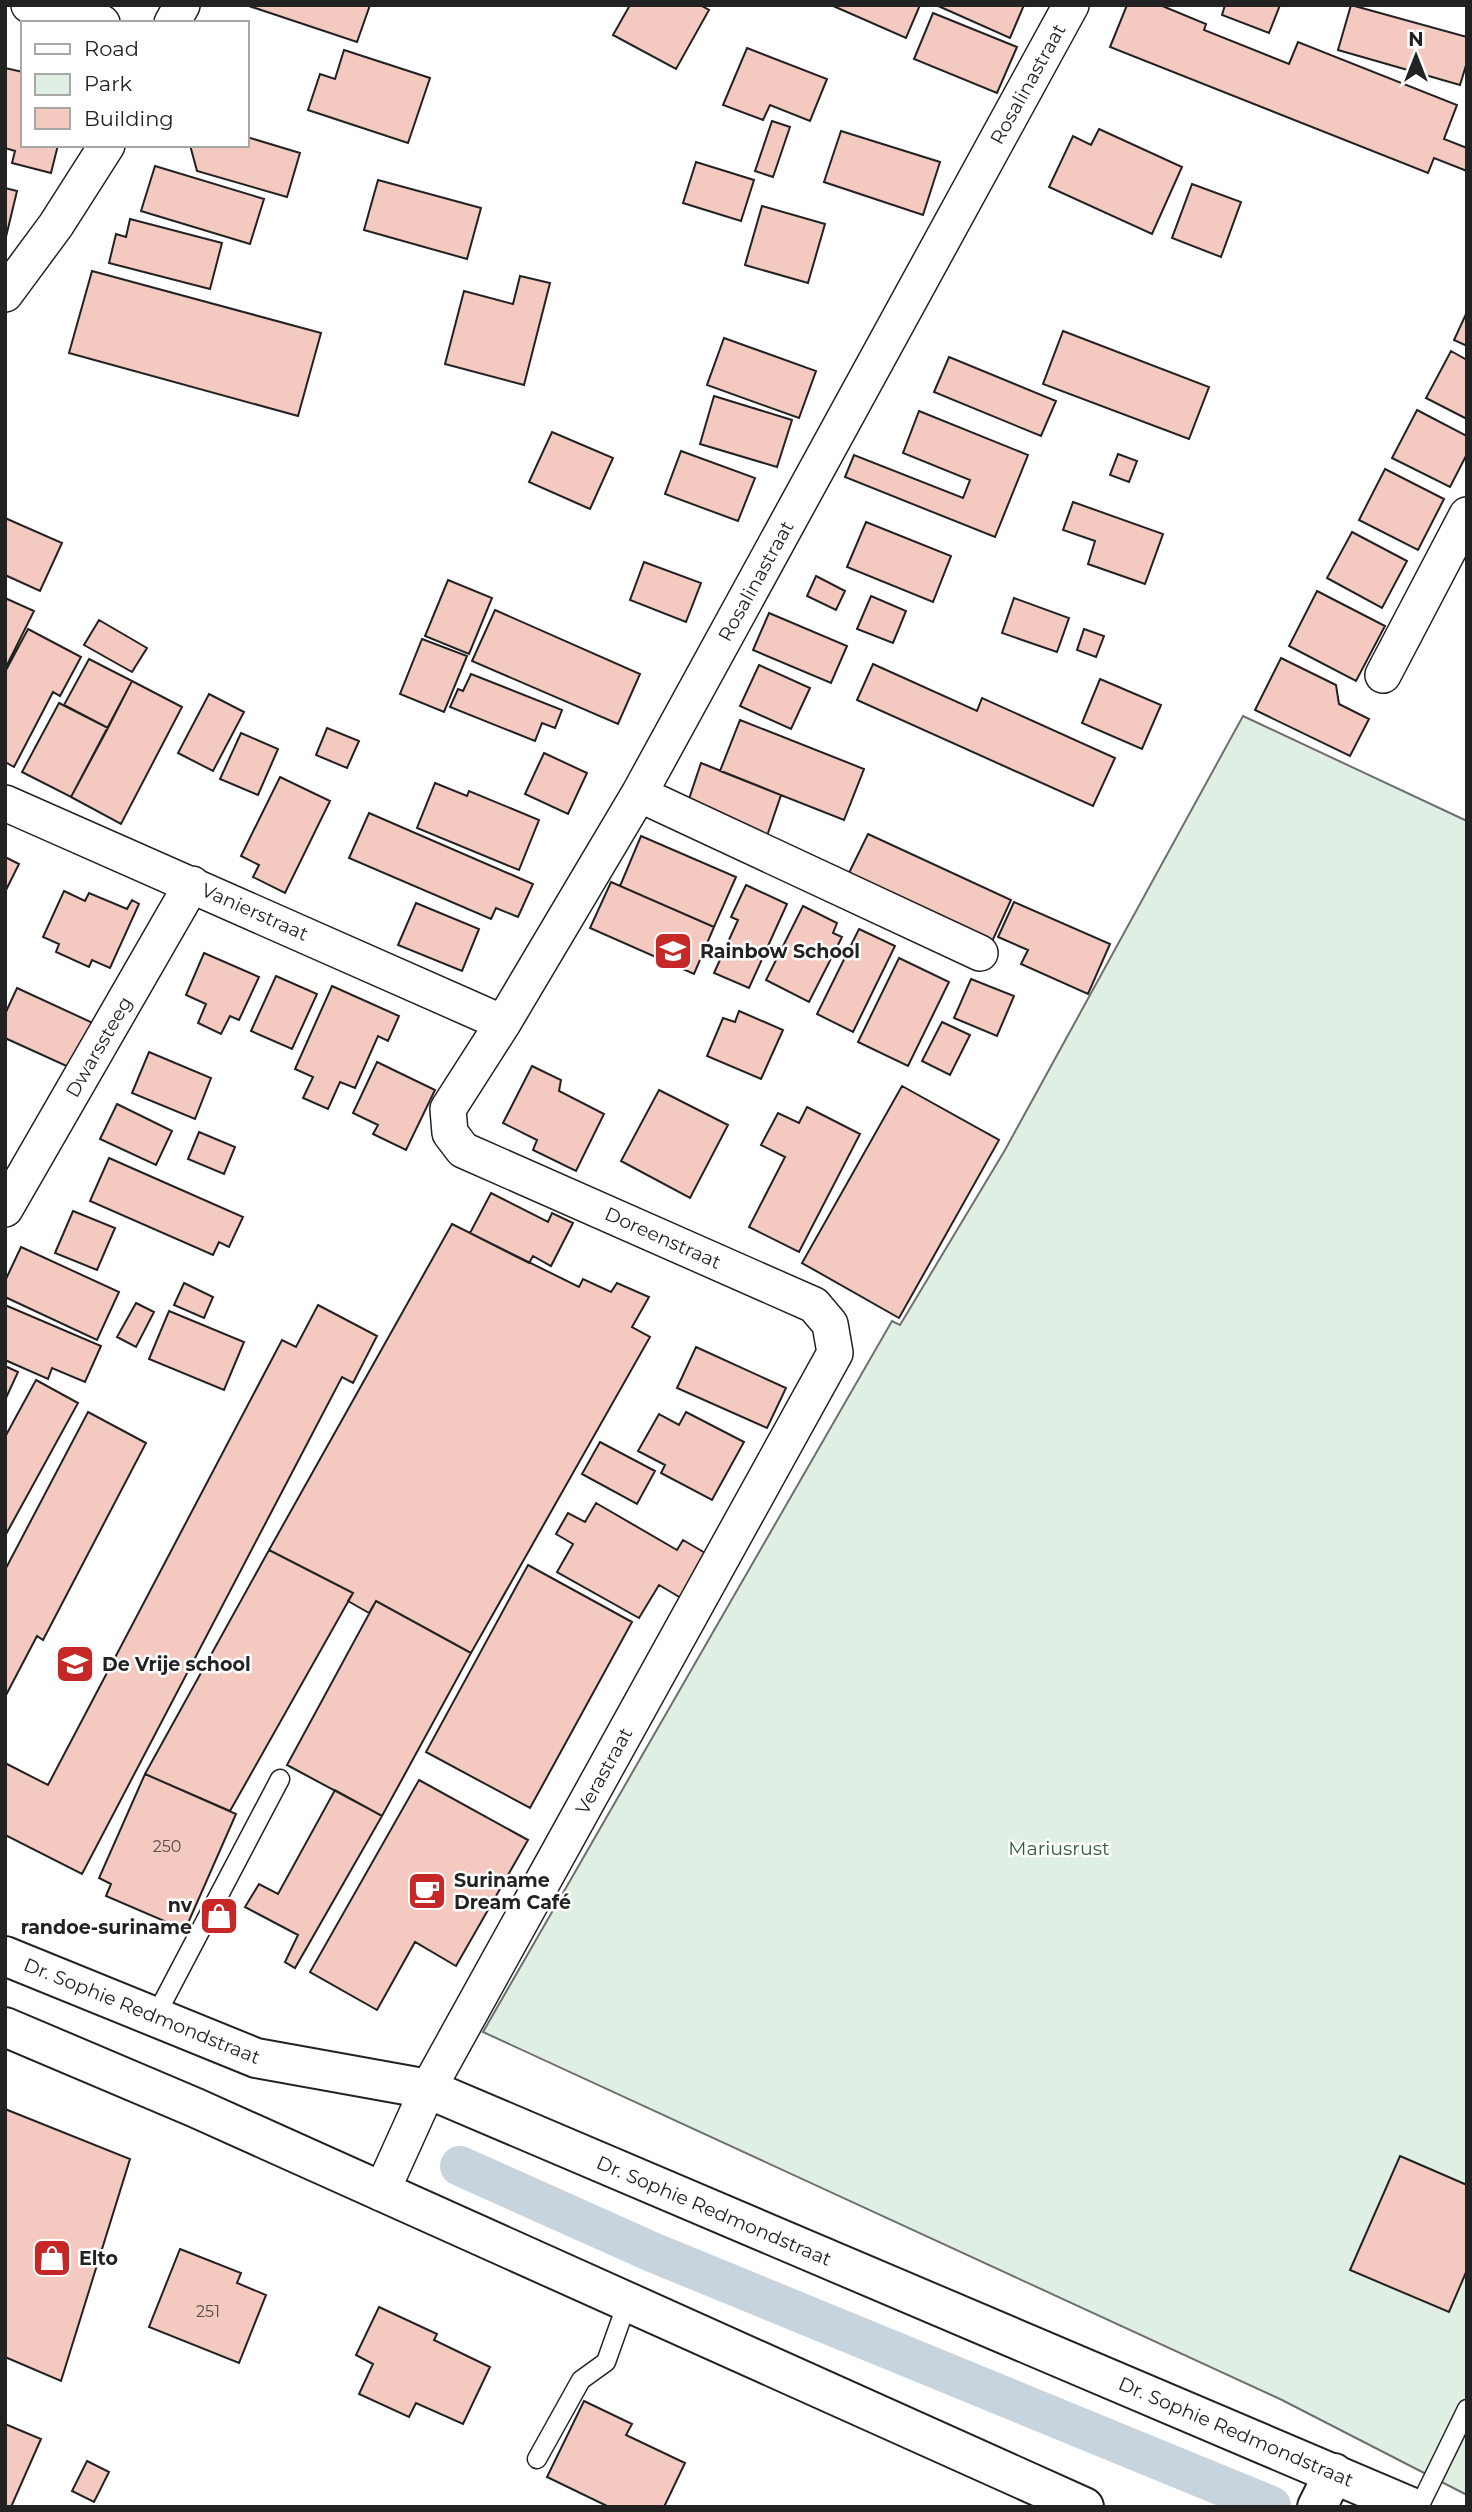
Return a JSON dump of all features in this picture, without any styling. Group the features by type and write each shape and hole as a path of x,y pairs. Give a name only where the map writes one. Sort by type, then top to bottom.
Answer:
{"street":[{"path":"29,5 94,21"},
{"path":"173,21 182,5"},
{"name":"Rosalinastraat","path":"463,1150 450,1133 448,1109 503,1023 639,794 1071,5"},
{"path":"5,294 56,225 106,147"},
{"path":"1383,676 1467,515"},
{"path":"639,794 980,953"},
{"name":"Vanierstraat","path":"5,803 503,1023"},
{"name":"Dwarssteeg","path":"5,1209 192,884"},
{"name":"Doreenstraat","path":"463,1150 814,1305 830,1324 835,1353"},
{"name":"Verastraat","path":"381,2193 428,2089 835,1353"},
{"name":"Dr. Sophie Redmondstraat","path":"5,1956 256,2058 428,2089 1410,2507"},
{"path":"5,2027 196,2108 1084,2507"},
{"path":"1317,2507 1334,2473"}],"lane":[{"path":"155,2017 280,1779"},
{"path":"537,2459 581,2380 606,2362 627,2303"},
{"path":"1419,2507 1467,2409"}],"green space":[{"name":"Mariusrust","path":"1243,716 1467,821 1467,2495 1282,2400 483,2032 892,1321 900,1325 1005,1150"}],"building":[{"path":"246,5 370,5 357,42"},
{"path":"630,5 700,5 709,10 676,69 613,35"},
{"path":"831,5 920,5 906,38"},
{"path":"936,5 1024,5 1010,38"},
{"path":"1127,5 1160,5 1206,24 1204,30 1289,64 1298,42 1457,105 1444,139 1467,148 1467,171 1434,158 1428,173 1110,47"},
{"path":"1225,5 1280,5 1269,33 1222,15"},
{"path":"1351,5 1467,37 1467,62 1460,85 1338,50"},
{"path":"933,13 1017,47 997,93 914,59"},
{"path":"747,48 827,79 810,121 770,105 763,120 723,105"},
{"path":"344,50 430,78 408,143 308,110 320,74 335,79"},
{"path":"5,68 21,72 21,147 58,147 51,173 12,163 15,151 5,148"},
{"path":"772,121 790,127 773,177 755,171"},
{"path":"1099,129 1182,167 1152,234 1049,187 1073,136 1091,145"},
{"path":"841,131 940,162 923,215 824,182"},
{"path":"248,137 300,153 287,197 197,171 191,147 248,147"},
{"path":"696,162 754,180 741,221 683,203"},
{"path":"155,166 264,199 250,244 141,211"},
{"path":"378,180 481,208 467,259 364,230"},
{"path":"1192,184 1241,202 1221,257 1172,238"},
{"path":"5,188 17,191 5,241"},
{"path":"762,206 825,224 808,283 745,265"},
{"path":"130,219 222,243 210,289 109,263 116,234 126,237"},
{"path":"92,271 321,333 298,416 69,353"},
{"path":"520,276 550,283 524,385 445,364 464,291 513,304"},
{"path":"1467,312 1467,346 1454,340"},
{"path":"1063,331 1209,387 1189,439 1043,384"},
{"path":"724,338 816,371 799,418 707,385"},
{"path":"1451,351 1467,360 1467,419 1426,398"},
{"path":"949,357 1056,401 1041,436 934,392"},
{"path":"714,396 792,420 777,467 700,444"},
{"path":"1417,410 1467,436 1467,454 1450,487 1392,458"},
{"path":"919,411 1028,455 995,537 845,477 854,455 963,498 970,480 903,453"},
{"path":"552,432 613,458 590,509 529,482"},
{"path":"681,451 755,478 738,521 665,494"},
{"path":"1118,454 1137,461 1129,482 1110,475"},
{"path":"1385,469 1444,499 1418,550 1359,520"},
{"path":"1073,502 1163,534 1145,584 1088,564 1095,541 1063,530"},
{"path":"5,518 62,543 40,591 5,575"},
{"path":"866,522 951,556 933,602 847,567"},
{"path":"1352,532 1407,561 1382,608 1327,578"},
{"path":"644,562 701,583 686,622 630,600"},
{"path":"816,576 845,591 836,610 807,596"},
{"path":"448,580 492,598 469,654 425,636"},
{"path":"1317,591 1385,626 1356,681 1289,646"},
{"path":"871,596 906,611 893,643 857,629"},
{"path":"5,598 34,611 5,669"},
{"path":"1014,598 1069,618 1057,652 1002,633"},
{"path":"495,610 640,674 618,724 472,661"},
{"path":"769,613 847,646 831,683 753,650"},
{"path":"99,620 147,648 132,672 84,645"},
{"path":"28,629 81,657 60,696 53,692 14,767 5,762 5,672"},
{"path":"1084,629 1104,636 1096,657 1077,650"},
{"path":"422,639 467,656 444,712 400,694"},
{"path":"1281,658 1336,685 1339,704 1369,719 1350,756 1255,710"},
{"path":"89,659 132,681 108,728 64,705"},
{"path":"873,664 977,711 982,698 1115,758 1093,806 857,700"},
{"path":"759,665 810,688 791,729 740,706"},
{"path":"471,674 562,710 555,728 542,723 535,741 450,707 458,689 463,691"},
{"path":"1100,679 1161,705 1142,749 1082,723"},
{"path":"132,681 182,707 121,824 71,797"},
{"path":"209,694 244,712 213,771 178,753"},
{"path":"59,703 108,728 71,797 22,772"},
{"path":"740,720 864,769 844,820 720,771"},
{"path":"327,728 359,741 347,768 316,755"},
{"path":"241,733 278,749 258,795 220,779"},
{"path":"544,753 587,773 568,814 525,794"},
{"path":"701,763 781,795 767,836 686,808"},
{"path":"280,777 330,801 285,893 253,877 259,865 241,856"},
{"path":"435,783 467,796 469,791 539,820 519,870 417,828"},
{"path":"369,813 533,884 518,917 496,908 491,919 349,858"},
{"path":"868,834 1011,900 990,946 846,879"},
{"path":"641,836 736,877 714,927 620,886"},
{"path":"5,857 19,864 5,892"},
{"name":"Rainbow School","path":"611,882 714,927 694,974 590,928"},
{"path":"746,885 787,904 749,988 714,973 738,920 731,917"},
{"path":"64,891 85,901 89,893 127,909 132,900 139,904 110,968 92,960 89,967 56,952 59,944 43,937"},
{"path":"1014,902 1110,944 1088,994 1021,964 1028,950 998,937"},
{"path":"416,903 479,929 462,971 398,945"},
{"path":"803,906 837,923 833,933 842,937 809,1002 766,980"},
{"path":"859,929 895,946 853,1032 817,1014"},
{"path":"204,953 259,977 239,1020 230,1016 221,1034 198,1023 206,1004 186,995"},
{"path":"899,958 949,982 908,1066 858,1042"},
{"path":"276,976 317,994 292,1049 251,1031"},
{"path":"971,979 1014,996 997,1036 954,1018"},
{"path":"332,986 399,1016 388,1041 378,1036 355,1088 340,1082 328,1109 303,1098 313,1077 295,1069"},
{"path":"17,988 95,1024 73,1069 5,1038 5,1014"},
{"path":"739,1011 783,1030 761,1079 707,1056 723,1018 735,1022"},
{"path":"942,1022 970,1035 950,1075 922,1061"},
{"path":"149,1052 211,1078 195,1119 132,1093"},
{"path":"377,1062 435,1090 406,1150 373,1134 378,1125 353,1113"},
{"path":"532,1066 561,1080 559,1091 604,1114 576,1171 533,1150 537,1140 503,1123"},
{"path":"902,1086 999,1140 899,1318 802,1263"},
{"path":"659,1090 728,1125 690,1198 621,1161"},
{"path":"117,1104 172,1131 156,1165 100,1139"},
{"path":"807,1107 860,1134 799,1252 749,1227 785,1157 761,1145 778,1113 799,1123"},
{"path":"199,1132 235,1147 224,1174 188,1159"},
{"path":"109,1158 243,1217 229,1247 219,1242 213,1255 90,1201"},
{"path":"491,1193 548,1222 552,1213 573,1223 551,1266 533,1256 529,1263 470,1233"},
{"path":"73,1211 115,1228 97,1270 55,1253"},
{"path":"452,1224 579,1287 583,1279 611,1292 617,1283 649,1297 632,1327 650,1337 471,1653 376,1601 369,1613 348,1601 353,1593 269,1550"},
{"path":"21,1247 119,1292 97,1340 5,1297 5,1281"},
{"path":"184,1283 213,1297 204,1318 174,1305"},
{"path":"136,1303 154,1312 136,1347 117,1337"},
{"path":"5,1305 101,1346 85,1382 52,1368 48,1379 5,1360"},
{"path":"318,1305 377,1336 353,1383 342,1377 82,1874 5,1835 5,1763 48,1785 282,1340 296,1347"},
{"path":"169,1311 244,1342 224,1390 149,1359"},
{"path":"696,1347 786,1388 767,1428 677,1388"},
{"path":"5,1366 18,1372 5,1400"},
{"path":"36,1380 78,1403 5,1536 5,1437"},
{"path":"88,1412 146,1443 43,1640 37,1636 5,1697 5,1570"},
{"path":"686,1412 744,1442 712,1500 661,1473 665,1465 638,1451 659,1414 679,1425"},
{"path":"600,1442 655,1471 637,1504 582,1474"},
{"path":"596,1503 677,1550 683,1540 707,1554 681,1598 659,1585 639,1618 557,1572 573,1544 556,1534 568,1513 585,1522"},
{"path":"269,1550 353,1593 230,1811 145,1774"},
{"path":"528,1565 632,1622 530,1808 426,1752"},
{"path":"376,1601 471,1653 382,1816 287,1765"},
{"path":"145,1774 236,1814 185,1930 106,1896 111,1884 99,1878"},
{"name":"Suriname Dream Café","path":"419,1780 528,1840 456,1966 415,1942 377,2010 310,1972"},
{"path":"335,1790 382,1816 295,1968 285,1962 298,1935 245,1907 259,1884 278,1894"},
{"name":"Elto","path":"5,2109 130,2159 61,2381 5,2357"},
{"path":"1400,2156 1467,2185 1467,2270 1449,2312 1350,2270"},
{"path":"180,2249 241,2273 237,2283 266,2295 239,2363 149,2327"},
{"path":"379,2307 437,2334 434,2340 490,2367 463,2424 416,2403 409,2417 359,2394 373,2364 356,2355"},
{"path":"584,2401 632,2424 626,2435 685,2463 664,2507 609,2507 547,2477"},
{"path":"5,2424 41,2439 11,2507 5,2507"},
{"path":"87,2461 109,2472 94,2502 72,2491"}],"waterway":[{"path":"460,2166 652,2252 1271,2506"}],"place":[{"name":"Rainbow School","path":"673,951"},
{"name":"De Vrije school","path":"75,1664"},
{"name":"Suriname Dream Café","path":"427,1891"},
{"name":"nv randoe-suriname","path":"219,1916"},
{"name":"Elto","path":"52,2258"}]}
